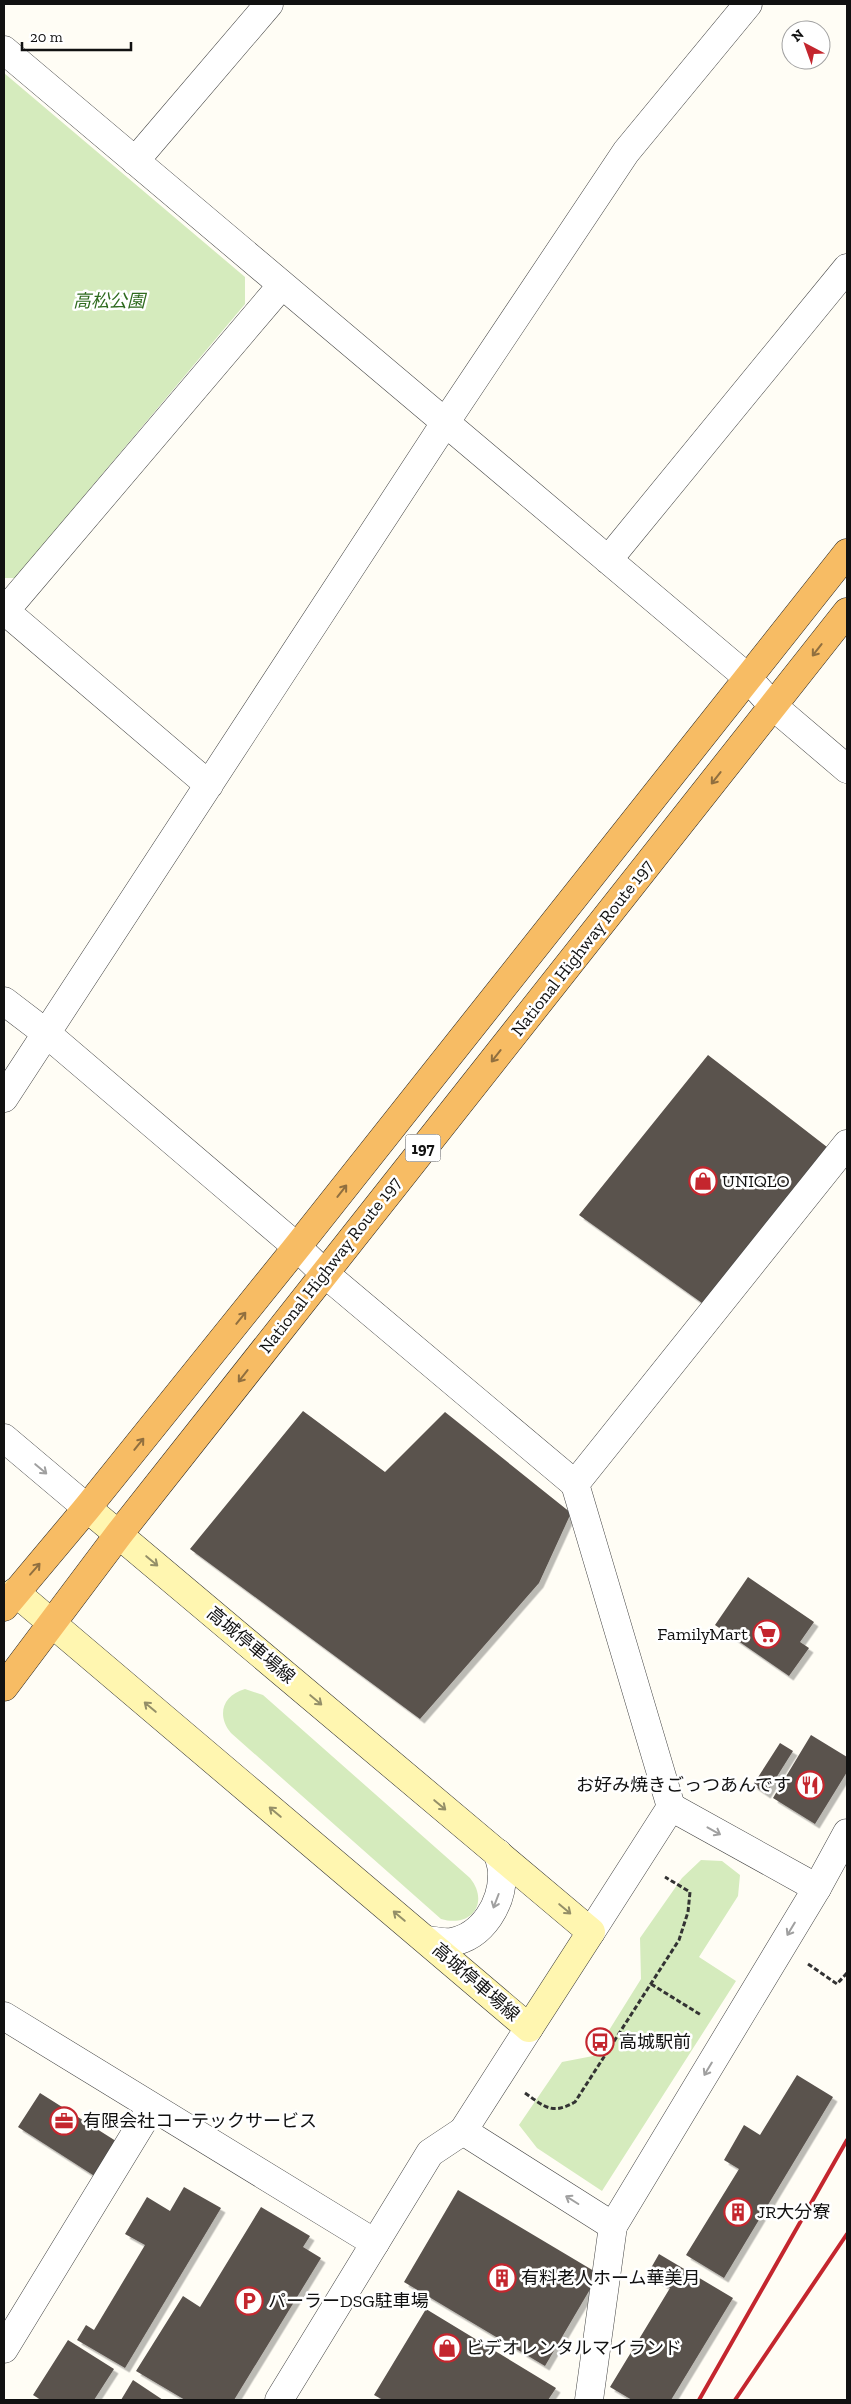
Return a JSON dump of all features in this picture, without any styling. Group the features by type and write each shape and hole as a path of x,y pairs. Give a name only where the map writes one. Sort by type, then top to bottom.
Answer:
{"highway":[{"name":"National Highway Route 197","path":"8,1594 87,1508 298,1248 653,799 747,677 847,553"},
{"name":"National Highway Route 197","path":"4,1687 119,1534 847,612"}],"main road":[{"name":"高城停車場線","path":"8,1594 52,1624 428,1940 529,2028 591,1932 87,1508"}],"street":[{"path":"135,161 269,4"},
{"path":"4,1098 446,423 626,152 748,4"},
{"path":"4,50 747,677 773,706 847,769"},
{"path":"608,560 847,268"},
{"path":"209,785 4,611 282,285"},
{"path":"4,1001 46,1033 298,1248 324,1273 575,1484 671,1807 816,1888"},
{"path":"575,1484 847,1144"},
{"path":"4,1438 87,1508"},
{"path":"591,1932 671,1807"},
{"path":"589,2400 613,2226 816,1888 847,1833"},
{"path":"428,1940 450,1942 469,1936 488,1919 498,1896 502,1872 498,1854"},
{"path":"4,2016 151,2108 375,2243"},
{"path":"279,2400 430,2153 463,2131 529,2028"},
{"path":"4,2349 151,2108"},
{"path":"463,2131 613,2226"}],"path":[{"path":"499,2074 548,2109 562,2110 575,2102 679,1940 688,1912 690,1892 636,1860"},
{"path":"781,1946 837,1984 847,1973"},
{"path":"650,1984 729,2033"}],"green space":[{"name":"高松公園","path":"4,73 245,277 245,304 15,578 4,578"},
{"path":"245,1689 263,1695 470,1878 476,1887 478,1904 469,1917 452,1921 441,1919 231,1733 224,1719 224,1706 231,1696"},
{"path":"701,1860 722,1861 740,1875 738,1896 699,1957 736,1981 602,2191 537,2148 519,2125 562,2062 593,2056 641,1979 640,1938 682,1878"}],"building":[{"name":"UNIQLO","path":"708,1055 827,1147 702,1303 579,1215"},
{"path":"303,1411 385,1472 445,1412 571,1513 539,1583 420,1719 190,1549"},
{"name":"FamilyMart","path":"748,1577 814,1622 800,1642 809,1648 789,1676 715,1625"},
{"name":"お好み焼きごっつあんです","path":"811,1735 847,1757 847,1772 815,1824 773,1798"},
{"path":"780,1743 793,1751 766,1794 753,1785"},
{"name":"JR大分寮","path":"797,2075 833,2097 724,2278 686,2255 739,2169 724,2160 744,2125 760,2135"},
{"path":"40,2093 119,2143 96,2177 18,2127"},
{"path":"184,2187 221,2208 125,2368 77,2340 86,2325 94,2330 145,2245 125,2234 147,2197 170,2211"},
{"name":"有料老人ホーム華美月","path":"458,2190 599,2274 545,2366 404,2282"},
{"name":"パーラーDSG駐車場","path":"261,2207 310,2236 303,2247 321,2258 234,2400 185,2400 136,2371 183,2296 200,2307"},
{"path":"659,2254 733,2298 671,2400 632,2400 610,2387 670,2288 647,2275"},
{"name":"ビデオレンタルマイランド","path":"426,2309 556,2388 548,2400 383,2400 374,2395"},
{"path":"68,2340 114,2369 94,2400 41,2400 33,2395"},
{"path":"133,2380 163,2400 121,2400"}],"railway":[{"path":"699,2400 847,2140"},
{"path":"735,2400 847,2234"}],"place":[{"name":"UNIQLO","path":"703,1181"},
{"name":"FamilyMart","path":"767,1634"},
{"name":"お好み焼きごっつあんです","path":"810,1785"},
{"name":"高城駅前","path":"600,2042"},
{"name":"有限会社コーテックサービス","path":"64,2121"},
{"name":"JR大分寮","path":"738,2212"},
{"name":"有料老人ホーム華美月","path":"502,2278"},
{"name":"パーラーDSG駐車場","path":"249,2301"},
{"name":"ビデオレンタルマイランド","path":"447,2348"}]}
